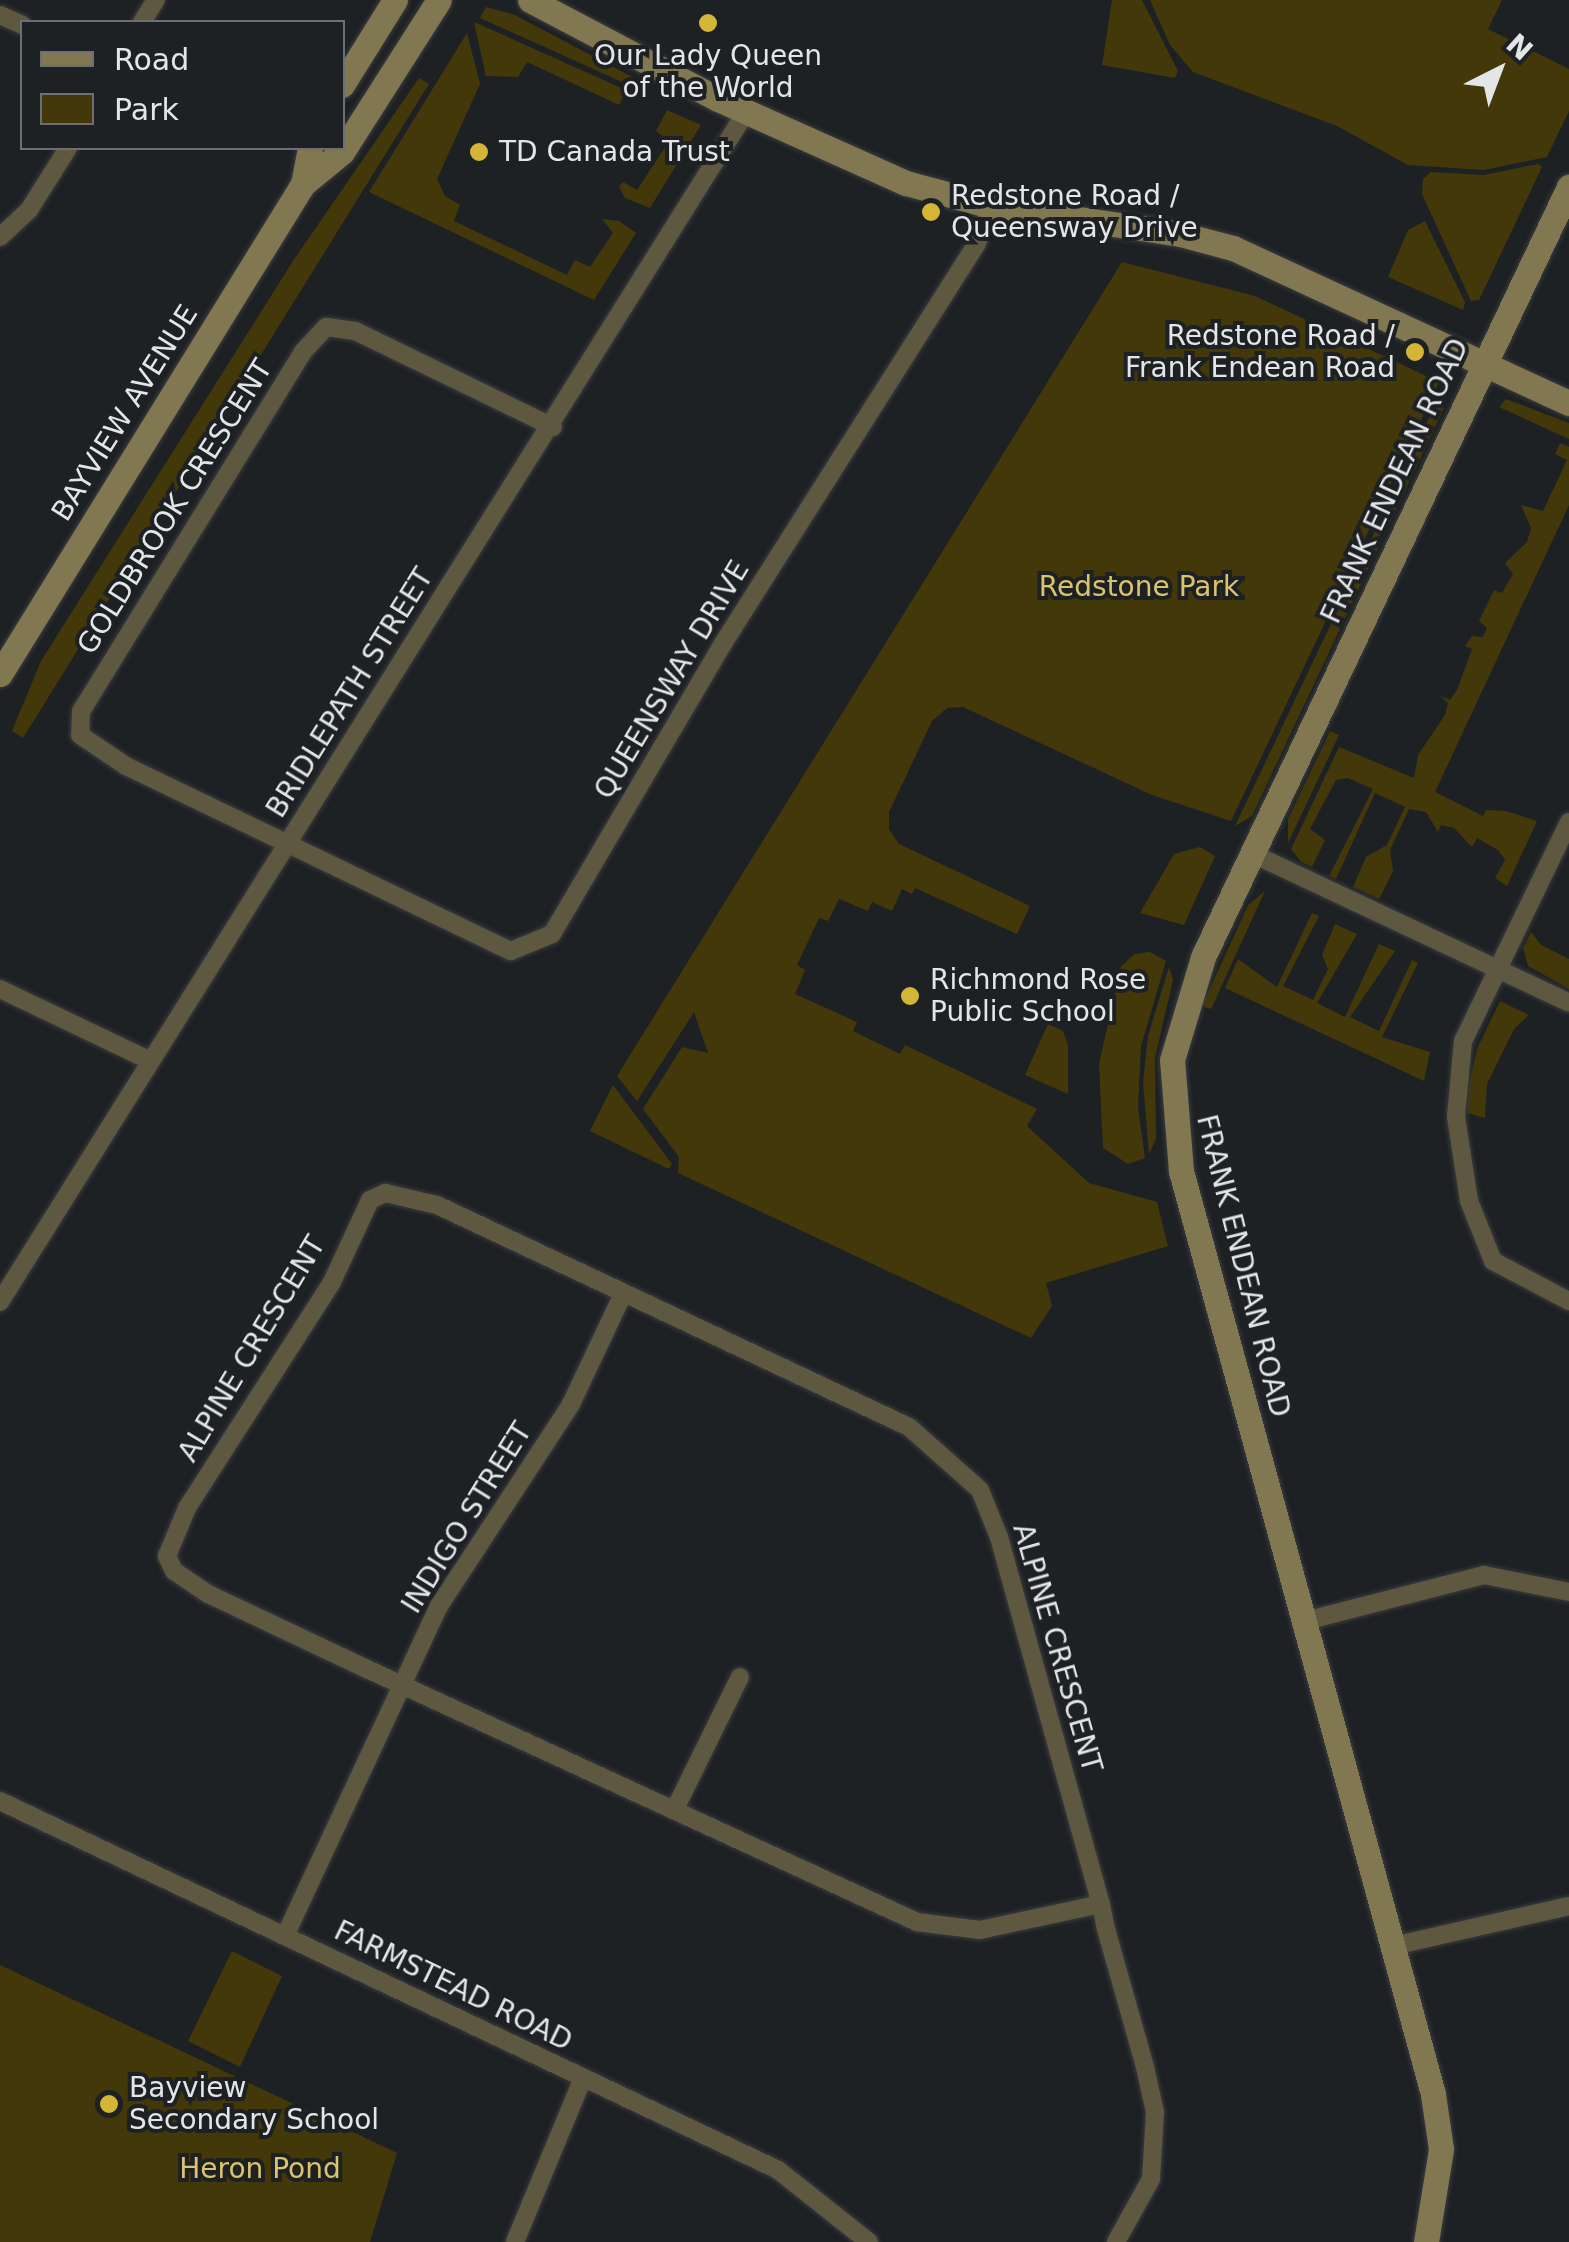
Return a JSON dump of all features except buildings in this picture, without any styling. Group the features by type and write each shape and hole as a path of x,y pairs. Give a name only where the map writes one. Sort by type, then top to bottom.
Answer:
{"street":[{"path":"345,80 395,0"},
{"name":"BAYVIEW AVENUE","path":"345,147 439,0"},
{"path":"530,0 746,112 906,183 991,206 1165,231 1233,248 1569,403"},
{"name":"BRIDLEPATH STREET","path":"0,1302 148,1060 553,426 746,112"},
{"path":"0,237 30,210 67,150"},
{"name":"BAYVIEW AVENUE","path":"2,667 302,184 310,150"},
{"name":"BAYVIEW AVENUE","path":"302,184 343,150"},
{"name":"FRANK ENDEAN ROAD","path":"1426,2242 1441,2149 1394,1946 1181,1171 1170,1098 1172,1060 1189,990 1569,187"},
{"name":"QUEENSWAY DRIVE","path":"290,840 511,950 552,934 724,642 977,242 991,206"},
{"name":"GOLDBROOK CRESCENT","path":"290,840 92,748 78,727 81,711 303,352 326,327 338,326 553,426"},
{"path":"1569,822 1468,1028 1456,1074 1462,1169 1479,1235 1493,1260 1569,1301"},
{"path":"1253,854 1569,1002"},
{"path":"0,989 148,1060"},
{"name":"ALPINE CRESCENT","path":"1100,1904 980,1930 917,1922 185,1582 167,1556 187,1508 332,1282 370,1200 385,1193 437,1204 909,1427 980,1490 1000,1537 1145,2068 1158,2150 1139,2209 1116,2242"},
{"name":"INDIGO STREET","path":"286,1936 439,1606 570,1404 622,1294"},
{"path":"1305,1622 1484,1575 1569,1592"},
{"path":"675,1809 740,1676"},
{"name":"FARMSTEAD ROAD","path":"0,1801 778,2170 869,2242"},
{"path":"1394,1946 1569,1906"},
{"path":"515,2242 582,2078"}],"green space":[{"path":"1112,0 1142,0 1178,71 1175,78 1102,65"},
{"path":"1150,0 1502,0 1488,29 1569,69 1569,111 1547,157 1484,170 1408,165 1337,126 1193,72 1170,45"},
{"path":"486,7 515,15 640,81 642,91 480,18"},
{"path":"474,22 626,90 619,105 527,62 518,77 486,76"},
{"path":"467,33 480,84 437,179 445,196 460,205 454,221 567,275 575,260 590,267 613,233 602,219 619,221 636,233 594,300 369,192"},
{"path":"419,78 429,84 23,738 12,731 41,661 293,261"},
{"path":"667,110 701,125 650,208 625,198 619,187 623,182 637,190 669,141 656,131"},
{"path":"1538,164 1542,167 1479,300 1471,301 1422,194 1423,179 1431,172 1483,175"},
{"path":"1425,221 1465,302 1463,310 1388,277 1408,230"},
{"name":"Redstone Park","path":"1122,262 1255,296 1439,382 1231,821 1152,795 963,707 947,708 932,721 889,812 889,829 899,844 1030,906 1017,934 915,888 912,894 902,889 892,911 872,902 868,911 839,899 828,921 819,918 797,965 805,970 795,994 857,1022 853,1031 900,1054 905,1045 1037,1109 1027,1126 1089,1183 1157,1202 1168,1246 1046,1283 1052,1306 1031,1338 678,1173 679,1157 643,1109 682,1047 708,1053 694,1012 637,1101 617,1076"},
{"path":"1444,386 1444,408 1252,816 1235,826"},
{"path":"1506,399 1569,423 1569,439 1499,407"},
{"path":"1560,443 1569,447 1569,505 1435,792 1483,816 1486,810 1506,811 1537,821 1507,886 1495,878 1505,860 1498,850 1477,838 1472,847 1454,828 1441,825 1438,832 1426,812 1409,809 1390,850 1393,871 1379,899 1353,887 1366,857 1387,845 1405,807 1375,793 1336,879 1329,876 1373,789 1348,778 1336,780 1310,829 1325,840 1312,867 1301,862 1291,849 1339,747 1414,778 1418,755 1445,715 1448,703 1440,696 1450,700 1457,690 1472,649 1465,646 1472,636 1483,637 1487,628 1479,621 1494,590 1502,593 1513,574 1505,563 1527,542 1531,528 1521,505 1543,511 1567,460 1555,454"},
{"path":"1330,731 1339,735 1288,843 1288,819"},
{"path":"1200,847 1215,856 1184,925 1140,913 1174,854"},
{"path":"1265,891 1211,1009 1202,1006 1248,905"},
{"path":"1312,913 1319,916 1283,986 1313,1000 1328,969 1322,955 1335,924 1357,934 1317,1003 1345,1017 1379,944 1395,951 1350,1017 1379,1031 1412,960 1418,963 1382,1037 1430,1052 1424,1081 1225,988 1238,959 1277,987"},
{"path":"1531,932 1541,945 1569,959 1569,989 1528,966 1523,948"},
{"path":"1150,952 1166,961 1141,1046 1138,1107 1145,1158 1128,1164 1103,1148 1099,1064 1121,966 1135,954"},
{"path":"1169,967 1173,980 1155,1058 1156,1139 1149,1154 1143,1083 1148,1036"},
{"path":"1500,1001 1529,1015 1514,1029 1487,1084 1485,1118 1467,1113 1469,1085 1477,1049"},
{"path":"1048,1024 1063,1031 1068,1045 1068,1094 1025,1075"},
{"path":"613,1085 672,1164 669,1169 590,1131"},
{"path":"232,1951 282,1976 240,2067 188,2041"},
{"name":"Bayview Secondary School","path":"0,1965 397,2153 370,2242 0,2242"}],"place":[{"name":"Our Lady Queen of the World","path":"708,23"},
{"name":"TD Canada Trust","path":"479,152"},
{"name":"Redstone Road / Queensway Drive","path":"931,212"},
{"name":"Redstone Road / Frank Endean Road","path":"1415,352"},
{"name":"Richmond Rose Public School","path":"910,996"},
{"name":"Bayview Secondary School","path":"109,2104"}],"park label":[{"name":"Heron Pond","path":"260,2169"}]}
